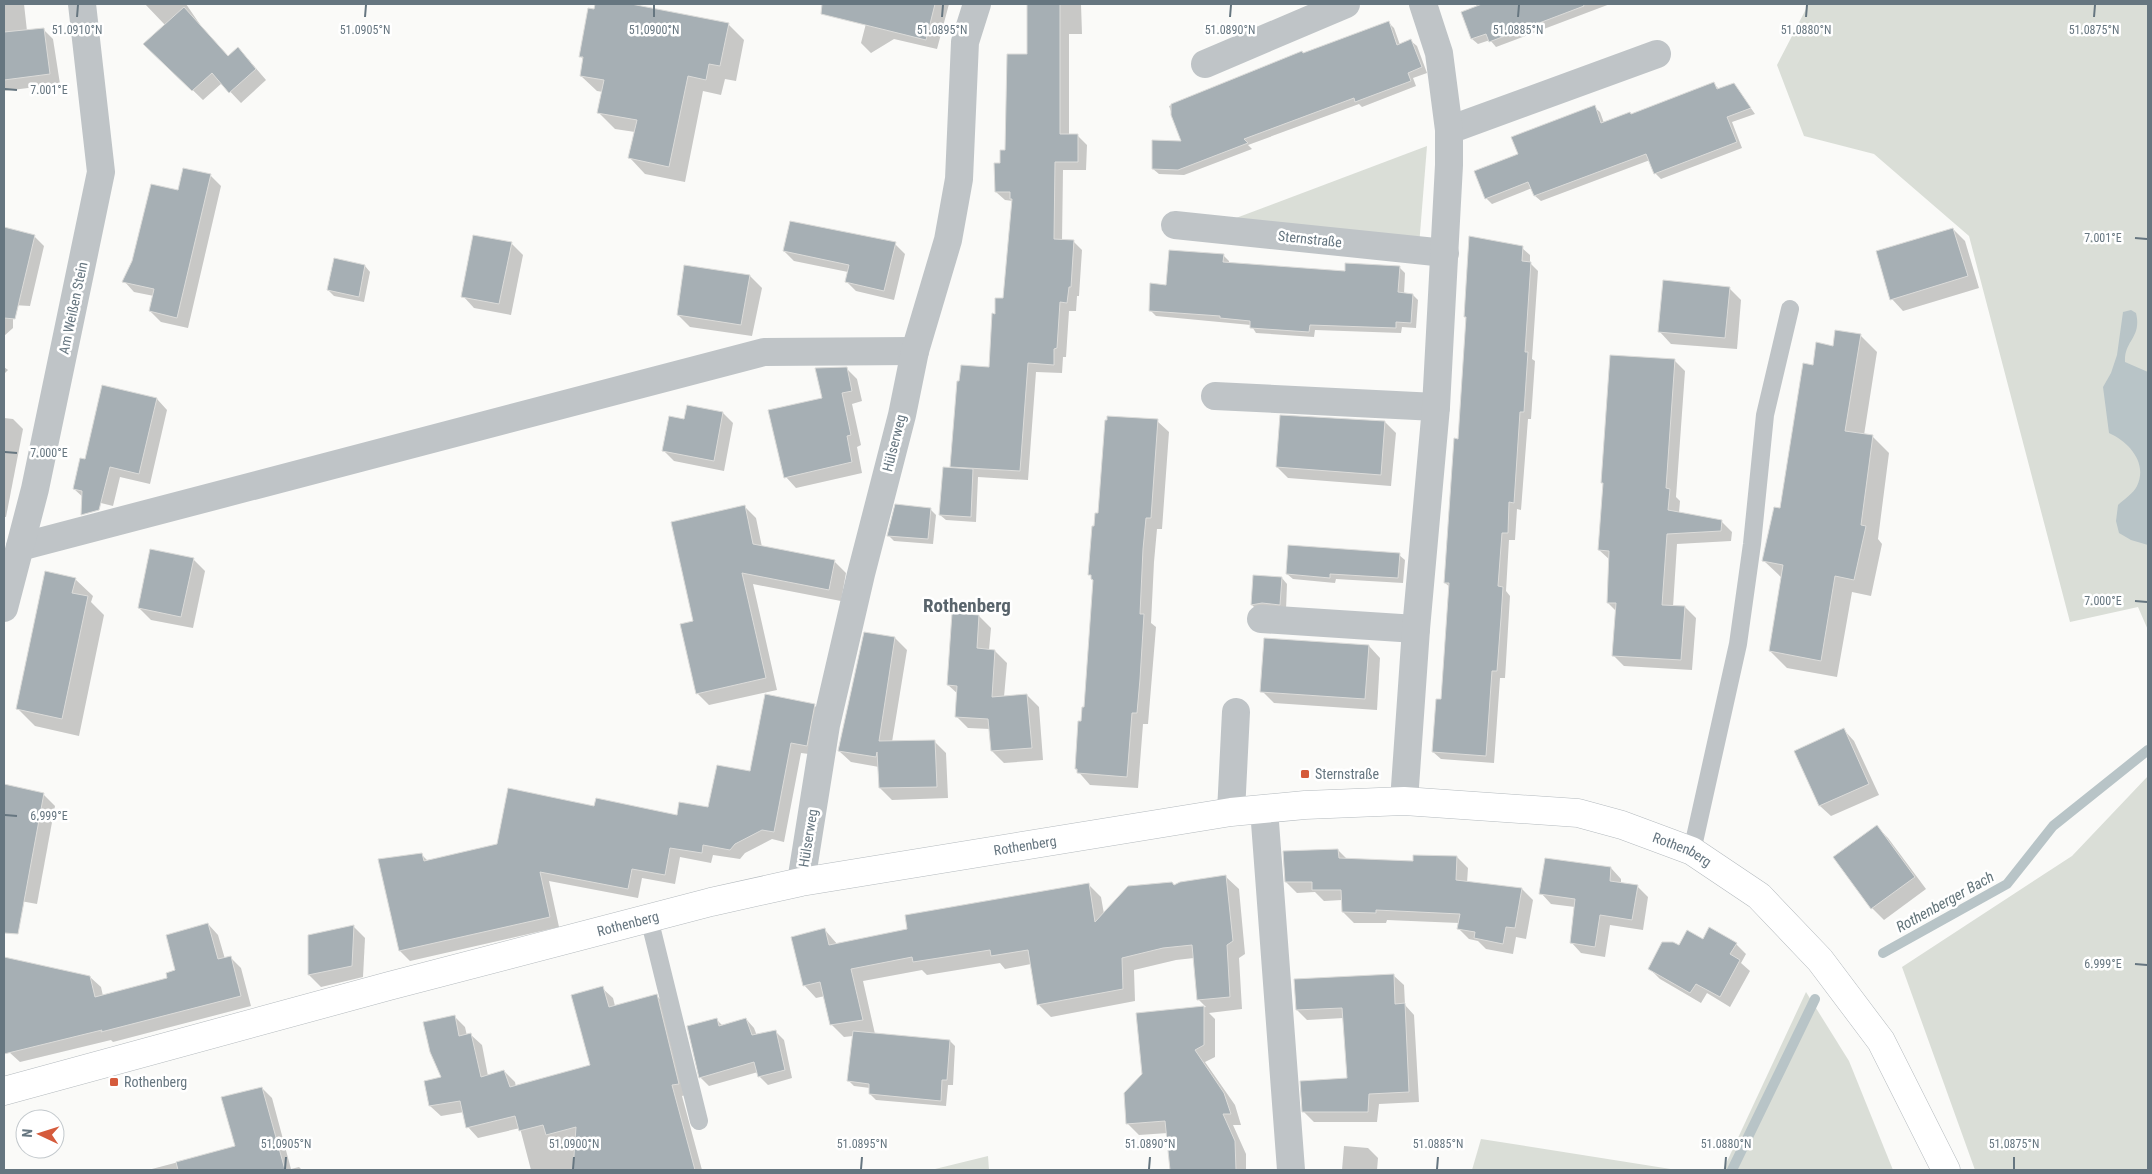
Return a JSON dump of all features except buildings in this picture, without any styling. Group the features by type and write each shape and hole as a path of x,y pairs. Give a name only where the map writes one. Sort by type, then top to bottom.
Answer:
{"street":[{"name":"Am Weißen Stein","path":"4,608 35,489 101,172 82,4"},
{"name":"Hülserweg","path":"801,882 826,725 916,351 948,240 959,179 965,42 977,4"},
{"path":"1205,64 1346,4"},
{"path":"1404,801 1416,629 1436,407 1446,253 1449,130 1439,52 1423,4"},
{"path":"1449,130 1657,54"},
{"name":"Sternstraße","path":"1175,225 1446,253"},
{"path":"20,547 764,352 916,351"},
{"path":"1215,396 1436,407"},
{"path":"1262,619 1416,629"},
{"path":"1231,812 1236,712"},
{"name":"Rothenberg","path":"4,1091 649,918 801,882 1231,812 1306,805 1404,801 1578,813 1622,825 1692,851 1759,896 1820,960 1881,1041 1946,1170"},
{"path":"1264,809 1291,1170"}],"lane":[{"path":"1692,851 1738,644 1752,544 1765,415 1790,309"},
{"path":"649,918 699,1121"}],"shaded area":[{"path":"1807,4 2148,4 2148,630 2138,607 2070,622 1969,236 1874,154 1804,136 1777,65"},
{"path":"1427,146 1419,246 1220,224"},
{"path":"2131,310 2136,313 2137,328 2127,349 2125,362 2148,372 2148,545 2131,540 2119,533 2116,521 2118,505 2136,489 2140,477 2140,469 2135,454 2130,448 2109,433 2103,387 2111,373 2117,355 2123,312"},
{"path":"2148,776 2148,1170 1975,1170 1902,967 2072,856"},
{"path":"1806,992 1849,1061 1893,1170 1723,1170"},
{"path":"1481,1139 1677,1170 1472,1170"},
{"path":"988,1156 989,1170 931,1170"}],"waterway":[{"name":"Rothenberger Bach","path":"1883,953 2007,884 2053,826 2148,750"},
{"path":"1732,1170 1815,999"}],"place":[{"name":"Sternstraße","path":"1305,774"},
{"name":"Rothenberg","path":"114,1082"}],"district":[{"name":"Rothenberg","path":"967,605"}]}
